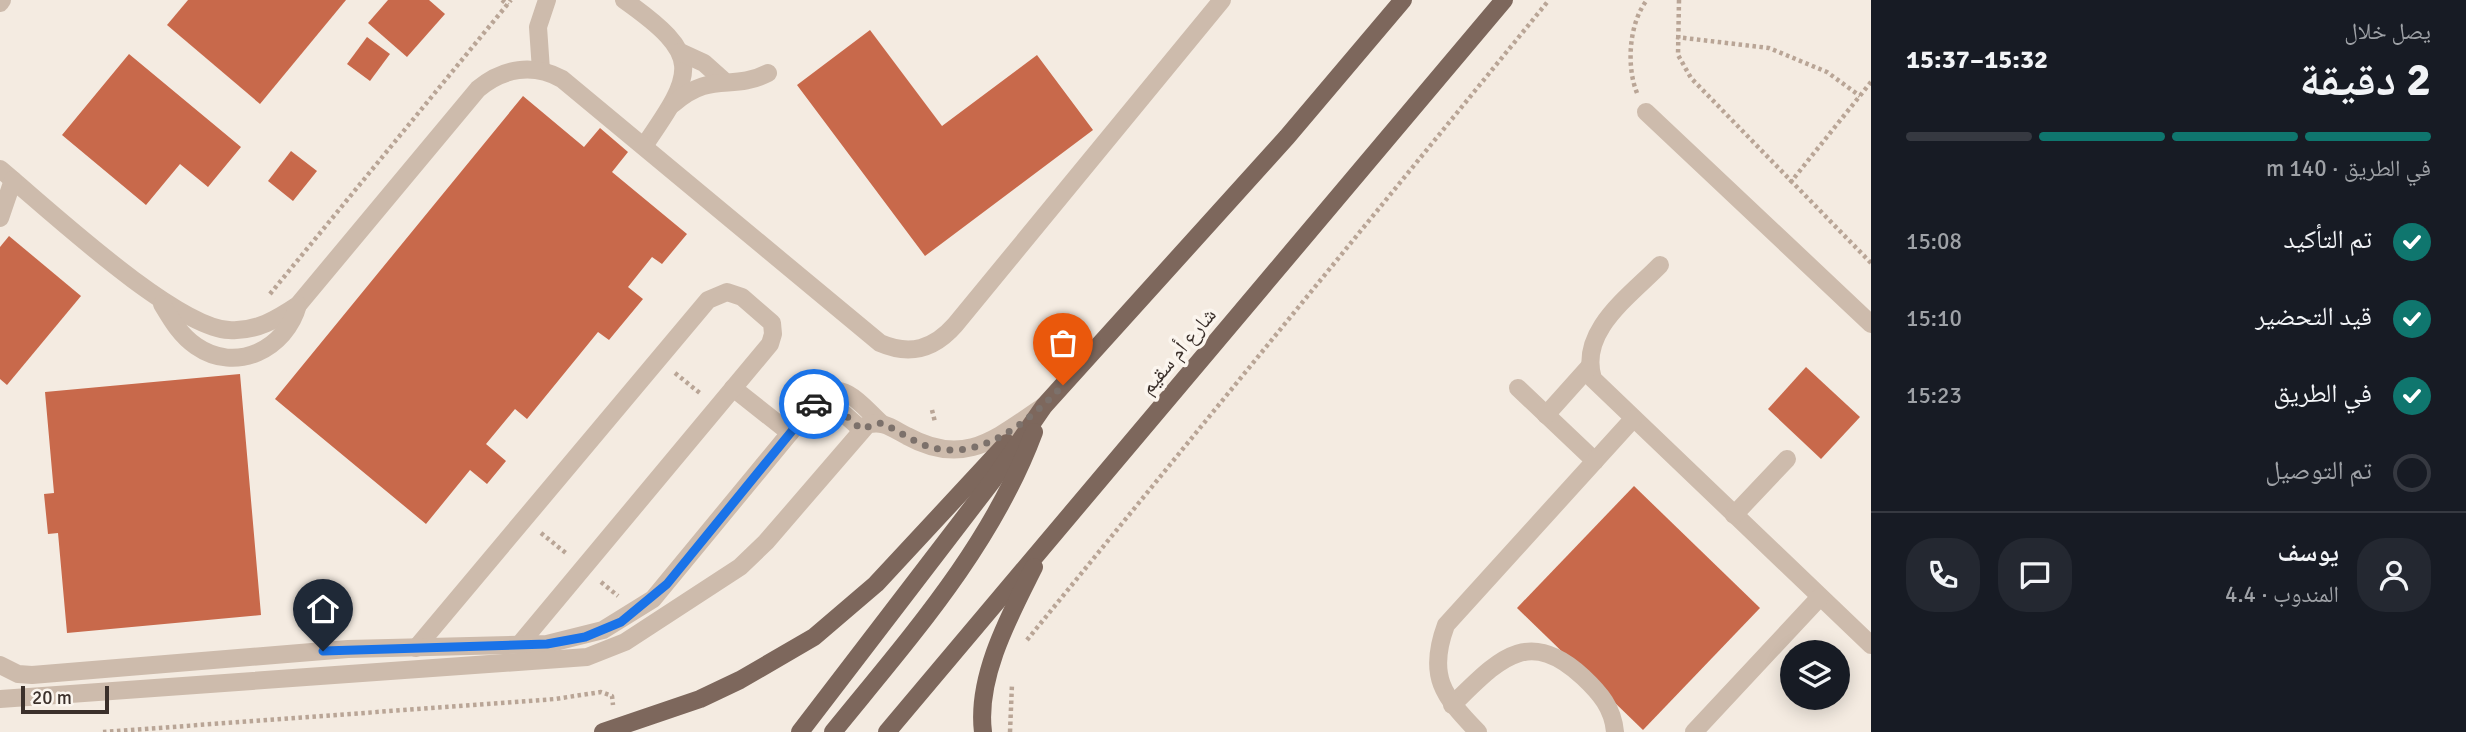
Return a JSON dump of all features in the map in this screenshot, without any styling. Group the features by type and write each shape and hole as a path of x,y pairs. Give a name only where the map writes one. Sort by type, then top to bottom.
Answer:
{"main road":[{"path":"610,730 700,699 740,680 814,637 876,584 1044,406 1287,137 1403,0"},
{"name":"شارع أم سقيم","path":"887,732 1503,0"},
{"path":"800,732 993,480 1044,406"},
{"path":"833,732 935,606 988,531 1015,479 1044,406"},
{"path":"983,732 983,703 997,644 1047,541"}],"street":[{"path":"541,70 538,27 547,0"},
{"path":"624,0 668,33 680,52 683,79 673,104 644,146"},
{"path":"159,299 178,329 196,346 228,358 245,357 270,347 289,329 298,305 478,89 488,80 513,70 541,70 562,79 880,343 892,348 918,350 932,345 955,326 1222,0"},
{"path":"680,52 704,63 723,80"},
{"path":"673,104 696,88 723,80 747,81 768,73"},
{"path":"1646,112 1871,324"},
{"path":"6,174 159,299 198,323 230,331 261,326 298,305"},
{"path":"0,218 6,174"},
{"path":"1660,265 1593,337 1588,355 1589,368 1600,388 1871,645"},
{"path":"416,648 708,300 727,292 737,295 768,318 773,328 769,344 519,645"},
{"path":"1546,415 1589,368"},
{"path":"733,388 790,433"},
{"path":"1518,388 1595,461"},
{"path":"0,665 18,674 32,675 287,653 519,645 585,637 637,611 667,584 815,402 828,391 844,391 881,423 920,443 956,451 992,441 1044,406"},
{"path":"815,402 836,407 861,429"},
{"path":"1478,732 1452,705 1441,687 1437,667 1438,645 1446,625 1633,419"},
{"path":"0,699 587,657 625,642 740,567 766,542 861,429 881,423"},
{"path":"1734,515 1787,459"},
{"path":"1695,732 1820,597"},
{"path":"1452,705 1499,660 1527,651 1542,652 1570,665 1595,688 1612,714 1615,732"}],"path":[{"path":"262,303 509,2 502,0"},
{"path":"1023,649 1053,605 1549,0"},
{"path":"1646,112 1634,86 1631,68 1636,20 1647,0"},
{"path":"1679,0 1676,37 1678,55 1691,78 1790,183 1871,263"},
{"path":"1676,37 1769,48 1827,72 1860,96"},
{"path":"1790,183 1871,82"},
{"path":"1010,732 1009,710 1013,682"},
{"path":"103,732 555,699 601,692 612,696 610,730"}],"building":[{"path":"188,0 346,0 260,104 167,25"},
{"path":"388,0 429,0 445,14 407,57 368,23"},
{"path":"870,30 942,126 1037,55 1093,130 925,256 797,85"},
{"path":"367,37 390,54 370,81 347,64"},
{"path":"129,54 241,147 208,187 180,164 146,205 62,135"},
{"path":"523,96 584,147 600,128 628,152 612,172 687,234 662,264 652,257 628,287 643,299 609,340 598,332 527,419 515,409 486,444 506,461 487,484 470,470 426,524 275,399"},
{"path":"291,151 317,171 293,201 268,181"},
{"path":"9,236 81,296 7,385 0,379 0,247"},
{"path":"1806,367 1860,417 1821,459 1768,409"},
{"path":"240,374 261,615 67,633 58,533 48,534 44,494 54,493 45,392"},
{"path":"1634,486 1760,608 1643,730 1517,608"}],"way so far":[{"path":"814,404 822,402 836,407 861,429 867,425 881,423 932,448 956,451 992,441 1044,406 1063,385"}],"route":[{"path":"323,651 547,644 585,637 621,622 667,584 814,404"}]}
